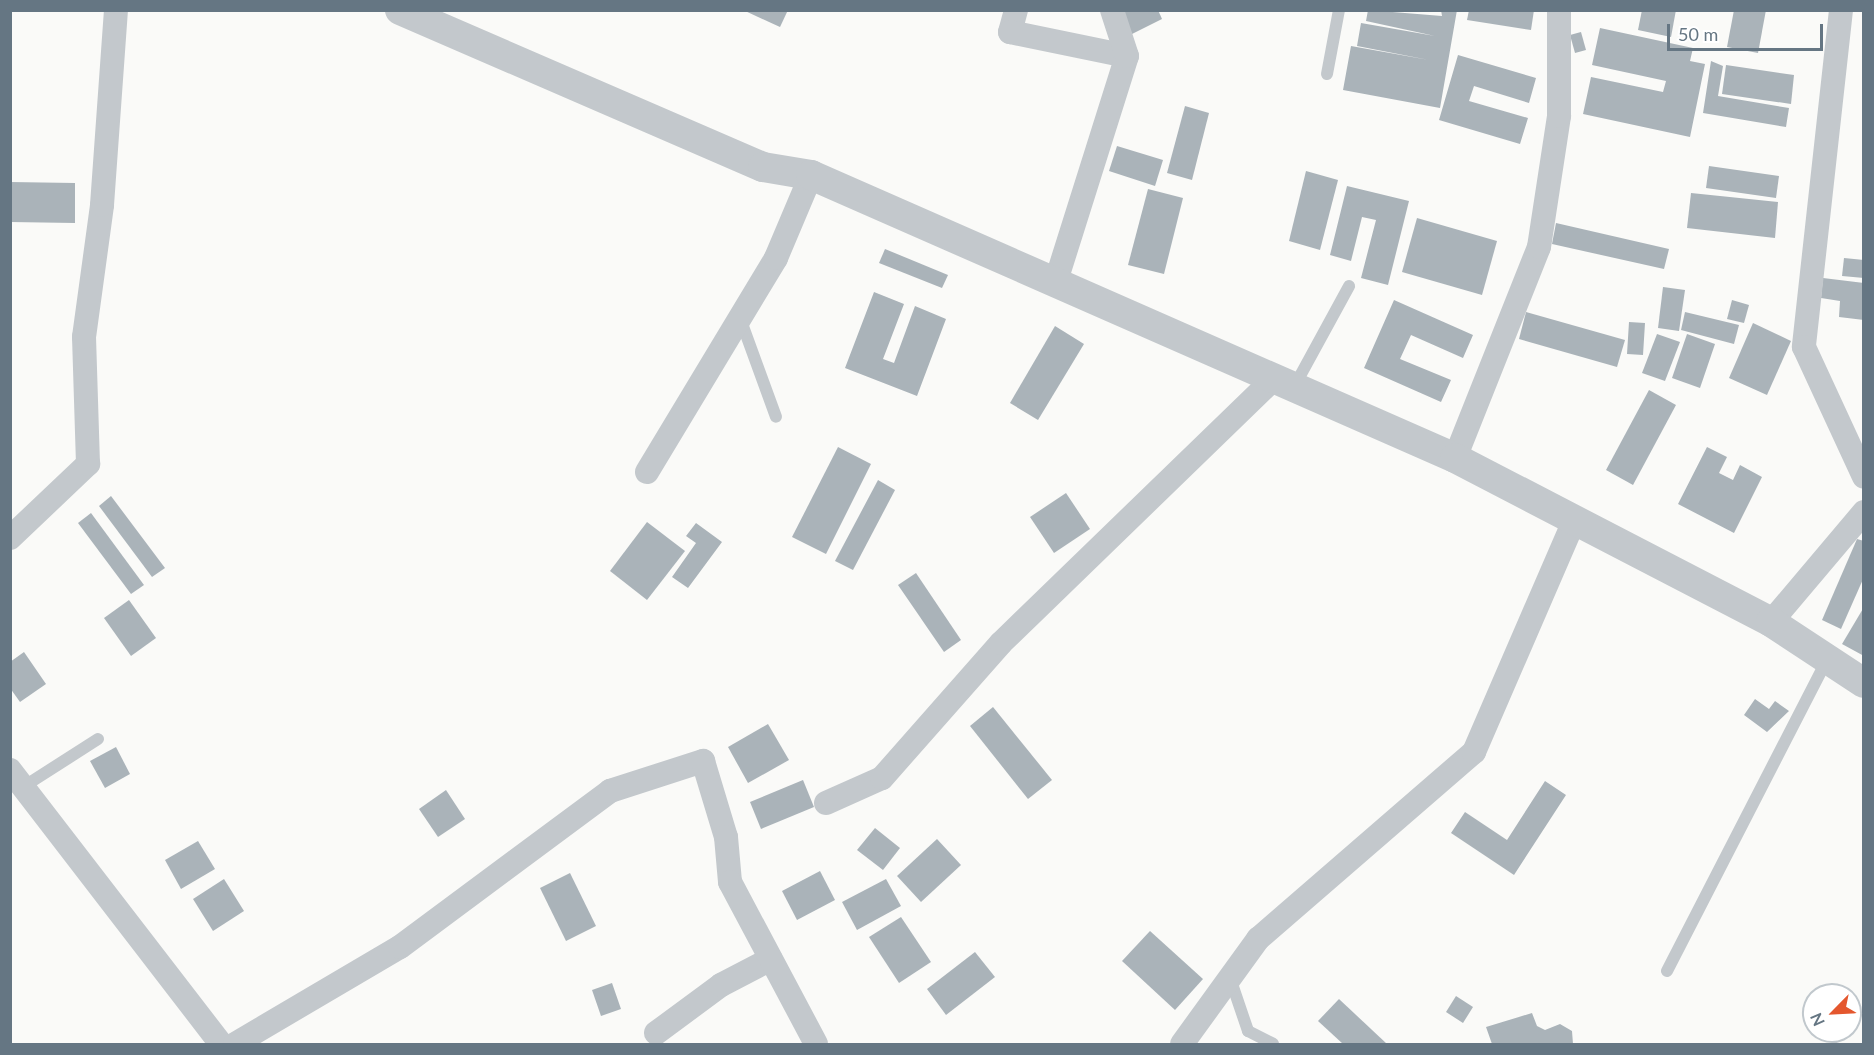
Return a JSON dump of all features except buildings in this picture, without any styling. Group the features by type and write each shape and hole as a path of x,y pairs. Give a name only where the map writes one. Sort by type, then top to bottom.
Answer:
{"street":[{"path":"10,538 88,464 84,337 102,205 116,10"},
{"path":"400,10 763,167 811,175 1455,458 1771,622 1863,683"},
{"path":"1016,10 1010,32 1127,56"},
{"path":"1056,281 1127,56 1112,10"},
{"path":"1455,458 1539,247 1559,116 1559,10"},
{"path":"1841,10 1804,347 1863,477"},
{"path":"647,472 776,258 811,175"},
{"path":"826,803 882,778 1001,643 1284,382"},
{"path":"1771,622 1863,512"},
{"path":"1182,1044 1258,939 1474,752 1574,520"},
{"path":"235,1044 400,947 610,791 703,761 726,837 730,882 816,1044"},
{"path":"17,779 221,1044"},
{"path":"656,1033 721,986 771,959"}],"lane":[{"path":"1327,74 1339,10"},
{"path":"1284,382 1349,286"},
{"path":"740,318 776,417"},
{"path":"1667,971 1827,659"},
{"path":"17,779 98,739"},
{"path":"1230,978 1248,1031 1272,1044"}]}
